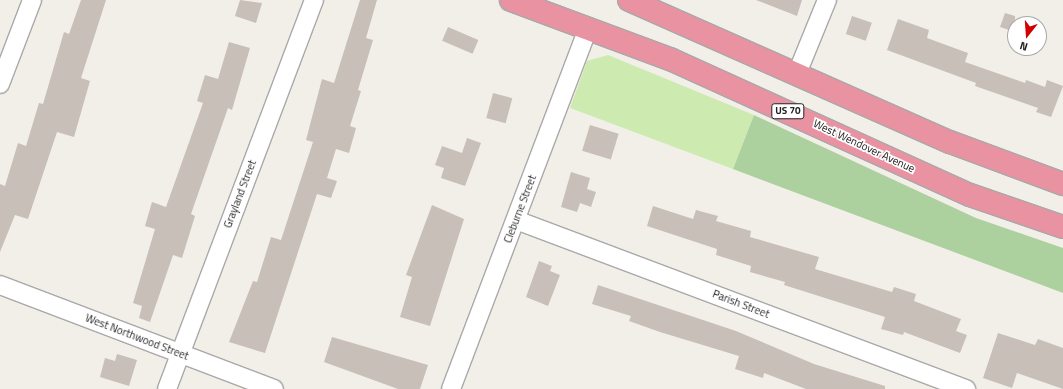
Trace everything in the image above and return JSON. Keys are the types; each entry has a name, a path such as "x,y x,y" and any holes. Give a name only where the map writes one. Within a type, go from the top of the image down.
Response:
{"highway":[{"name":"West Wendover Avenue","path":"510,0 740,89 970,195 1063,228"},
{"path":"629,0 798,71 950,142 1063,184"}],"street":[{"path":"0,84 32,0"},
{"name":"Grayland Street","path":"167,389 314,0"},
{"path":"798,71 827,0"},
{"name":"Cleburne Street","path":"451,389 588,29"},
{"name":"Parish Street","path":"516,220 966,389"},
{"name":"West Northwood Street","path":"0,285 274,389"}],"green space":[{"path":"608,55 754,115 733,169 570,108 587,61"},
{"path":"754,115 976,218 1063,248 1063,293 733,169"}],"building":[{"path":"81,0 106,0 81,78 90,81 74,137 57,132 28,219 15,215 0,252 0,184 5,186 18,143 26,146 39,103 43,104 64,32 69,34"},
{"path":"240,0 262,3 256,23 235,16"},
{"path":"360,0 377,0 366,38 373,40 358,90 361,91 350,126 356,128 349,153 336,149 327,178 337,181 331,198 317,194 265,353 229,342 253,281 257,282 271,237 281,240 313,142 306,140 322,79 334,83"},
{"path":"756,0 802,0 797,16"},
{"path":"1005,13 1015,16 1007,16 1007,29 1000,27"},
{"path":"852,16 872,23 866,41 846,34"},
{"path":"898,19 929,30 927,38 968,53 965,62 1025,83 1026,80 1045,87 1047,80 1063,86 1051,117 1036,112 1038,108 975,86 976,83 887,50"},
{"path":"448,27 478,40 473,54 442,41"},
{"path":"229,42 250,48 232,110 228,108 191,214 195,216 182,258 173,255 150,322 139,318 142,306 133,303 155,229 145,226 152,202 166,207 203,103 197,101 205,75 218,79"},
{"path":"493,93 512,98 506,123 486,118"},
{"path":"590,125 619,134 611,160 582,151"},
{"path":"467,138 481,143 465,186 441,178 444,168 435,165 442,146 462,153"},
{"path":"571,172 590,178 587,189 596,192 591,207 580,203 577,212 561,207"},
{"path":"432,205 464,219 430,326 400,317 412,277 406,275"},
{"path":"653,206 693,219 696,210 718,216 716,221 751,231 750,237 819,257 815,269 892,292 894,287 916,294 914,301 961,319 956,331 967,335 960,353 904,332 903,335 881,329 885,317 784,285 785,282 750,272 751,266 716,255 717,249 647,226"},
{"path":"539,261 552,266 550,271 560,275 548,306 526,297"},
{"path":"598,285 736,331 814,364 885,386 885,389 806,389 764,373 763,378 735,369 739,356 660,332 629,321 631,316 592,304"},
{"path":"998,333 1035,345 1038,339 1063,348 1063,389 1017,373 1012,388 983,378"},
{"path":"332,337 428,365 420,389 398,389 324,362"},
{"path":"117,354 137,360 129,386 100,377 105,358 115,361"}]}
